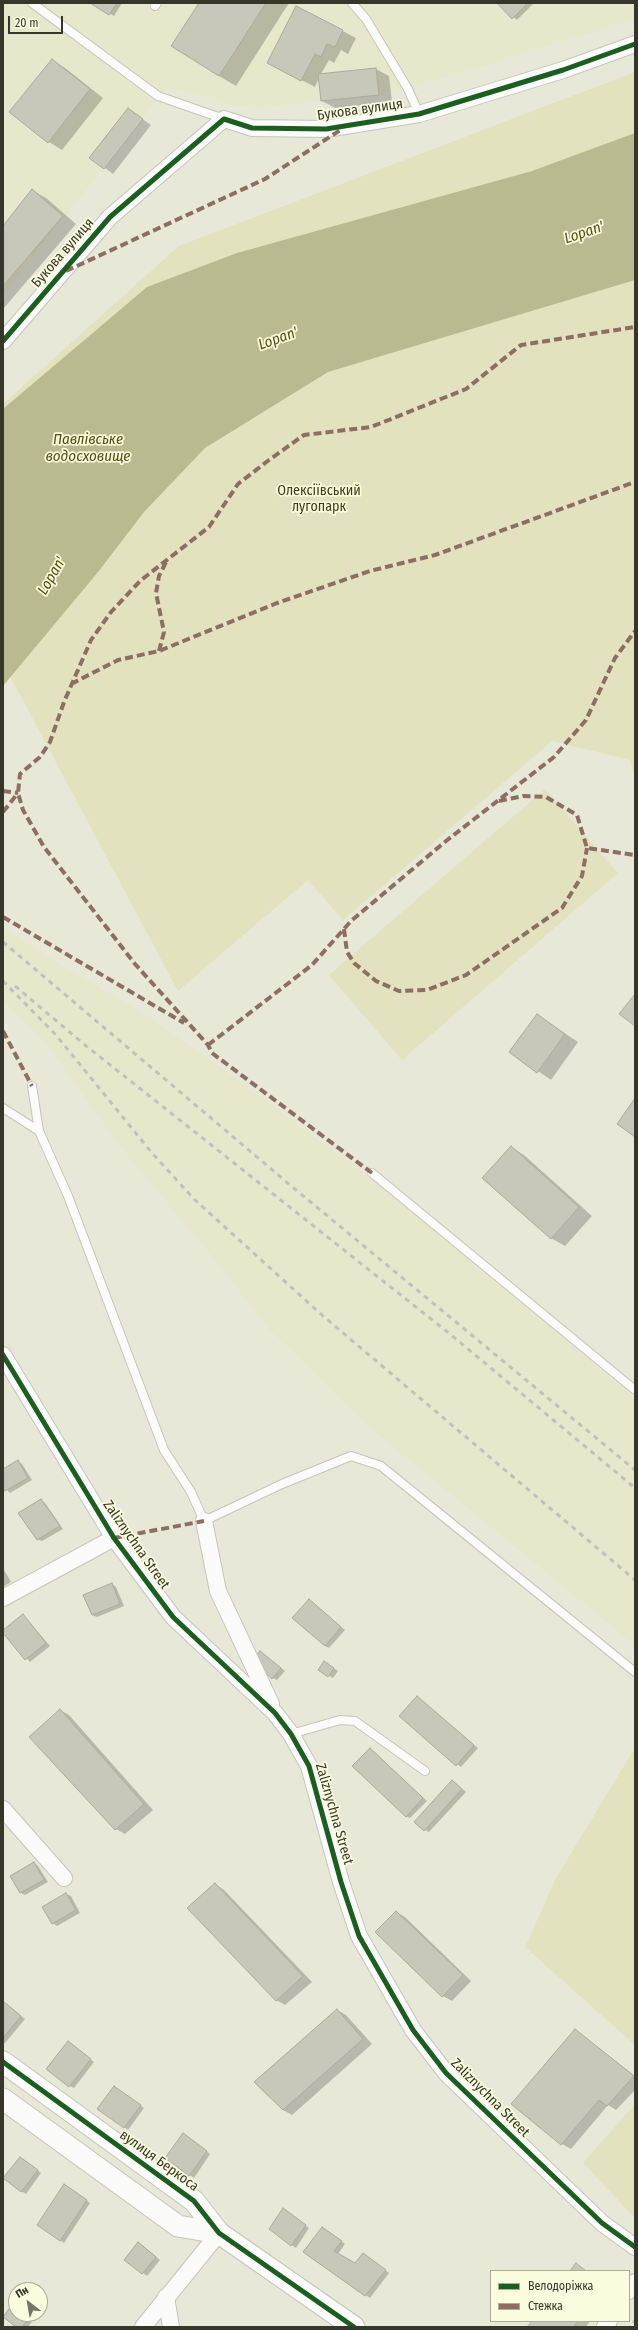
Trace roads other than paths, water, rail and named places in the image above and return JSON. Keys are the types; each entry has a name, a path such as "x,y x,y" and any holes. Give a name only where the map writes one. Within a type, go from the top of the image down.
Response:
{"street":[{"name":"Букова вулиця","path":"3,341 110,217 224,119 252,128 326,129 419,114 563,70 635,44"},
{"name":"Zaliznychna Street","path":"3,1355 114,1538 173,1617 275,1712 291,1734 309,1766 341,1882 359,1936 412,2030 446,2073 602,2222 635,2247"},
{"path":"204,1521 218,1591 275,1712"},
{"path":"3,1598 114,1538"},
{"path":"3,1809 64,1878"},
{"name":"вулиця Беркоса","path":"3,2062 194,2201 219,2233 354,2327"},
{"name":"вулиця Беркоса","path":"3,2098 178,2226 219,2233"},
{"path":"143,2327 219,2233"},
{"path":"166,2297 171,2327"}],"lane":[{"path":"32,3 158,96 224,119"},
{"path":"352,3 366,19 400,76 419,114"},
{"path":"32,1086 39,1131 68,1196 164,1450 191,1492 204,1521 282,1484 351,1456 381,1466 635,1672"},
{"path":"3,1108 39,1131"},
{"path":"372,1173 635,1390"},
{"path":"291,1734 340,1720 355,1721 425,1771"}],"water":[{"name":"Павлівське водосховище","path":"635,133 635,280 328,372 205,448 144,512 98,572 3,686 3,409 147,287 237,253 532,171"}],"railway":[{"path":"3,942 290,1185 635,1470"},
{"path":"3,981 56,1035 152,1153 194,1199 323,1316 635,1580"},
{"path":"15,986 85,1045 450,1334 635,1488"}],"water label":[{"name":"Lopan'","path":"584,233"},
{"name":"Lopan'","path":"278,339"},
{"name":"Lopan'","path":"52,576"}],"park label":[{"name":"Олексіївський лугопарк","path":"319,500"}]}
